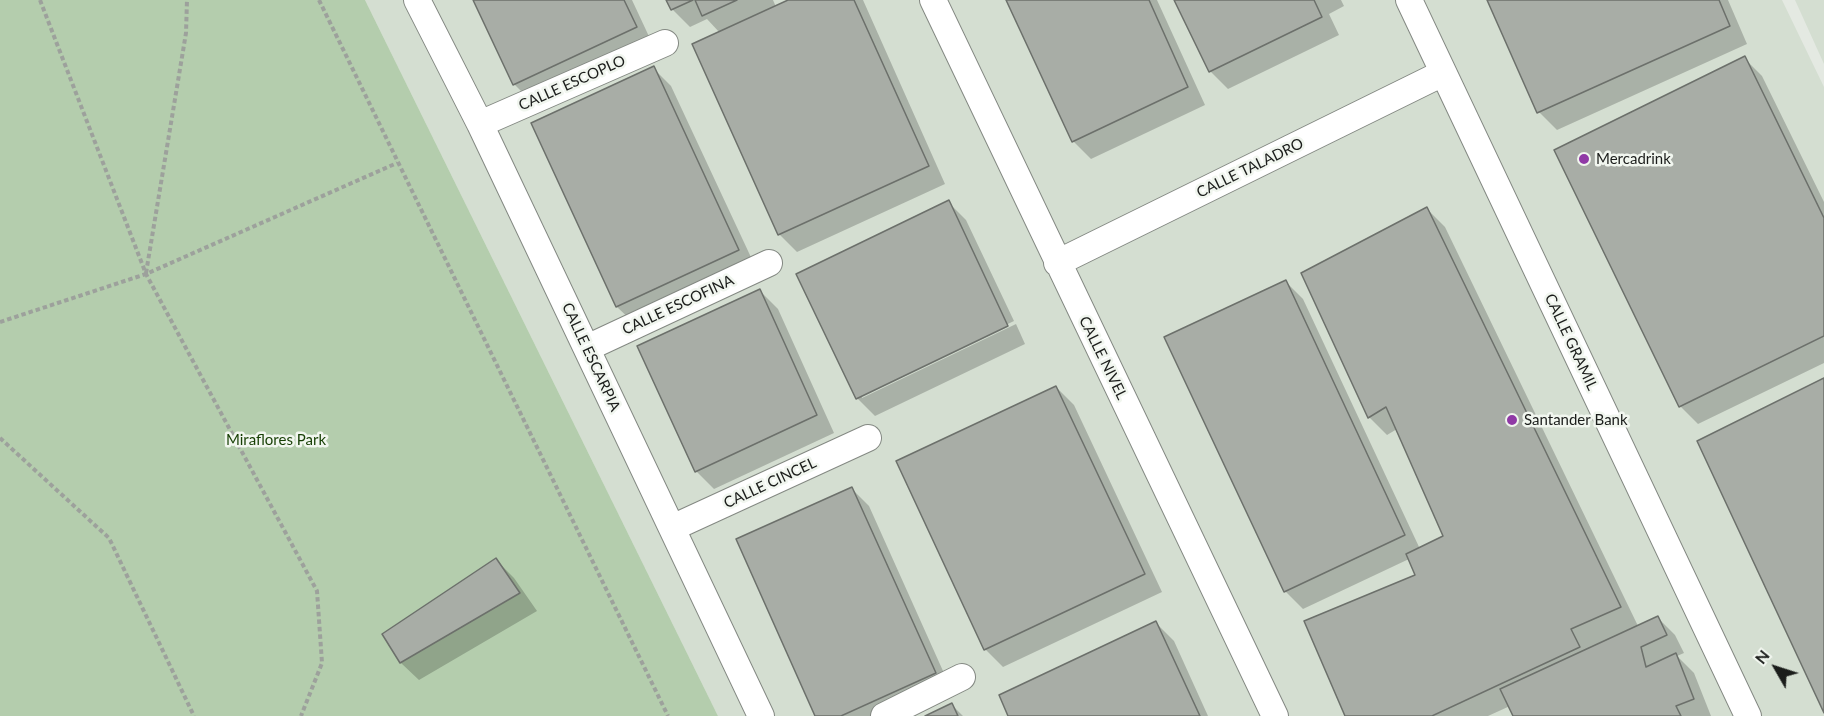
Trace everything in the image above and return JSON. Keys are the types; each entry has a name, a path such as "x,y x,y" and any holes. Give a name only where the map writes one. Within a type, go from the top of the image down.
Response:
{"street":[{"name":"CALLE ESCARPIA","path":"417,0 480,124 761,716"},
{"name":"CALLE NIVEL","path":"933,0 1275,716"},
{"name":"CALLE GRAMIL","path":"1409,0 1748,716"},
{"name":"CALLE ESCOPLO","path":"480,124 665,43"},
{"name":"CALLE TALADRO","path":"1057,263 1443,73"},
{"name":"CALLE ESCOFINA","path":"587,348 769,263"},
{"name":"CALLE CINCEL","path":"672,528 868,438"},
{"path":"884,716 962,677"}],"path":[{"path":"40,0 146,274 317,591 322,663 301,716"},
{"path":"146,274 186,33 187,0"},
{"path":"319,0 668,716"},
{"path":"0,322 146,274 398,163"},
{"path":"0,438 109,538 194,716"}],"shaded area":[{"path":"365,0 1782,0 1824,87 1824,716 718,716"},
{"path":"1795,0 1824,0 1824,64"}],"green space":[{"name":"Miraflores Park","path":"0,0 365,0 718,716 0,716"}],"building":[{"path":"473,0 624,0 637,27 513,85"},
{"path":"666,0 693,0 671,10"},
{"path":"695,0 737,0 702,16"},
{"path":"788,0 854,0 929,166 778,235 692,44"},
{"path":"1006,0 1149,0 1188,87 1072,142"},
{"path":"1174,0 1314,0 1322,17 1209,72"},
{"path":"1487,0 1719,0 1730,26 1537,113"},
{"path":"1745,56 1824,218 1824,336 1679,407 1554,150"},
{"path":"654,66 739,250 616,307 531,123"},
{"path":"949,200 1008,326 856,399 796,274"},
{"path":"1427,207 1621,607 1571,629 1580,647 1432,716 1345,716 1304,621 1415,575 1406,554 1443,536 1386,407 1368,418 1301,273"},
{"path":"1286,280 1405,535 1284,592 1164,337"},
{"path":"760,289 817,415 695,472 637,346"},
{"path":"1824,378 1824,713 1697,441"},
{"path":"1056,386 1145,574 984,650 896,461"},
{"path":"852,487 936,673 841,716 815,716 736,539"},
{"path":"496,558 520,593 400,663 382,634"},
{"path":"1658,616 1667,635 1641,647 1646,667 1676,653 1694,699 1676,706 1681,716 1513,716 1500,689"},
{"path":"1156,621 1200,716 1008,716 999,695"},
{"path":"952,703 958,716 925,716"}],"place":[{"name":"Mercadrink","path":"1584,159"},
{"name":"Santander Bank","path":"1512,420"}]}
